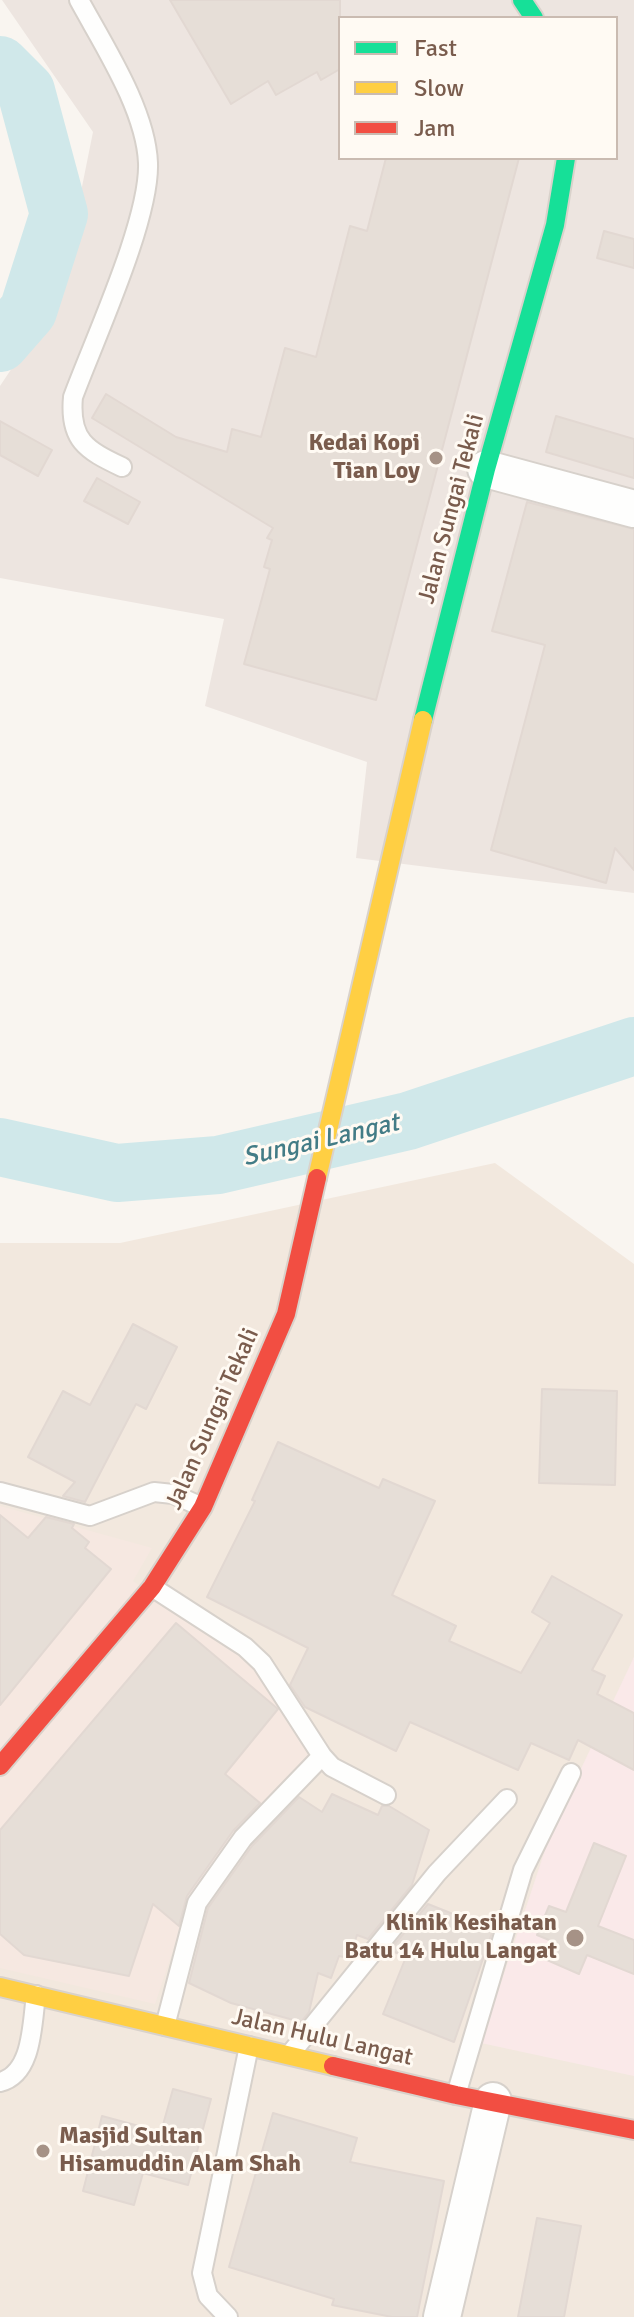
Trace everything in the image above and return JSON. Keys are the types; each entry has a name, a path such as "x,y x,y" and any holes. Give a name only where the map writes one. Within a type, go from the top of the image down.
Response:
{"street":[{"name":"Jalan Sungai Tekali","path":"0,1766 152,1587 203,1507 286,1314 385,871 486,469 555,225 566,160"},
{"path":"486,469 634,509"},
{"name":"Jalan Hulu Langat","path":"0,1987 456,2095 634,2130"},
{"path":"442,2317 493,2101"}],"lane":[{"path":"79,0 134,103 148,163 137,223 73,397 71,419 78,437 91,452 122,467"},
{"path":"0,1492 90,1516 154,1492 173,1494 203,1507"},
{"path":"152,1587 245,1647 262,1663 332,1767 386,1795"},
{"path":"165,2026 197,1903 243,1838 322,1756"},
{"path":"456,2095 523,1870 571,1773"},
{"path":"289,2055 437,1873 507,1799"},
{"path":"0,2082 12,2079 24,2065 36,1995"},
{"path":"228,2317 208,2296 202,2273 249,2045"}],"shaded area":[{"path":"2,0 634,0 634,893 356,858 367,762 205,706 224,619 0,578 0,386 60,296 93,132"},
{"path":"495,1163 634,1264 634,2317 0,2317 0,1243 120,1243"},
{"path":"0,1506 152,1548 133,1581 250,1660 312,1755 191,1896 155,2004 0,1968"},
{"name":"Klinik Kesihatan Batu 14 Hulu Langat","path":"634,1657 634,2076 481,2043 551,1832"}],"building":[{"path":"170,0 340,0 338,70 321,80 317,72 276,95 268,81 231,104"},
{"path":"385,160 518,160 376,700 244,664 270,569 264,567 272,540 267,538 273,528 92,418 106,394 176,437 227,452 232,429 261,437 285,348 316,357 350,226 367,231"},
{"path":"604,231 634,239 634,268 597,258"},
{"path":"556,416 634,439 634,478 546,452"},
{"path":"0,421 52,450 38,476 0,455"},
{"path":"97,478 140,502 128,524 84,501"},
{"path":"527,502 634,529 634,870 615,848 606,883 491,850 545,645 492,631"},
{"path":"133,1324 177,1347 146,1409 136,1404 85,1502 63,1496 75,1482 28,1457 63,1391 90,1405"},
{"path":"542,1389 617,1391 615,1485 539,1483"},
{"path":"278,1442 379,1488 383,1479 435,1501 392,1595 456,1626 449,1641 521,1673 550,1623 532,1612 552,1576 622,1615 592,1670 605,1676 597,1694 634,1713 634,1770 578,1740 569,1760 531,1743 518,1770 410,1722 396,1751 305,1707 290,1685 308,1648 207,1597 255,1501 252,1500"},
{"path":"0,1515 28,1538 46,1517 74,1524 72,1528 89,1542 85,1548 111,1569 0,1705"},
{"path":"176,1623 278,1709 225,1774 260,1803 233,1831 187,1896 179,1926 153,1904 129,1976 24,1955 0,1934 0,1830"},
{"path":"332,1794 378,1815 382,1806 389,1806 429,1830 412,1885 368,1939 357,1935 349,1958 339,1956 331,1978 318,1973 309,2012 301,2022 231,2003 189,1983 208,1908 252,1846 299,1797 322,1812"},
{"path":"594,1843 626,1856 598,1926 634,1940 634,1974 587,1955 579,1974 547,1960 554,1942 537,1935 549,1906 566,1912"},
{"path":"428,1904 493,1930 454,2042 383,2014 406,1957 390,1950"},
{"path":"173,2089 211,2099 188,2185 143,2173 134,2205 83,2191 102,2116 161,2132"},
{"path":"273,2113 357,2138 350,2162 444,2181 417,2317 392,2317 332,2305 334,2299 229,2267"},
{"path":"537,2218 581,2226 564,2317 518,2317"}],"waterway":[{"name":"Sungai Langat","path":"0,65 26,91 59,214 28,311 0,343"},
{"name":"Sungai Langat","path":"0,1147 117,1173 218,1165 408,1121 634,1046"}],"traffic: fast":[{"path":"522,0 533,16"},
{"path":"423,720 486,469 555,225 566,160"}],"traffic: slow":[{"path":"317,1178 423,720"},
{"path":"0,1987 333,2066"}],"traffic: jam":[{"path":"0,1766 152,1587 203,1507 286,1314 317,1178"},
{"path":"333,2066 456,2095 634,2130"}],"place":[{"name":"Kedai Kopi Tian Loy","path":"436,458"},
{"name":"Klinik Kesihatan Batu 14 Hulu Langat","path":"575,1938"},
{"name":"Masjid Sultan Hisamuddin Alam Shah","path":"43,2151"}]}
